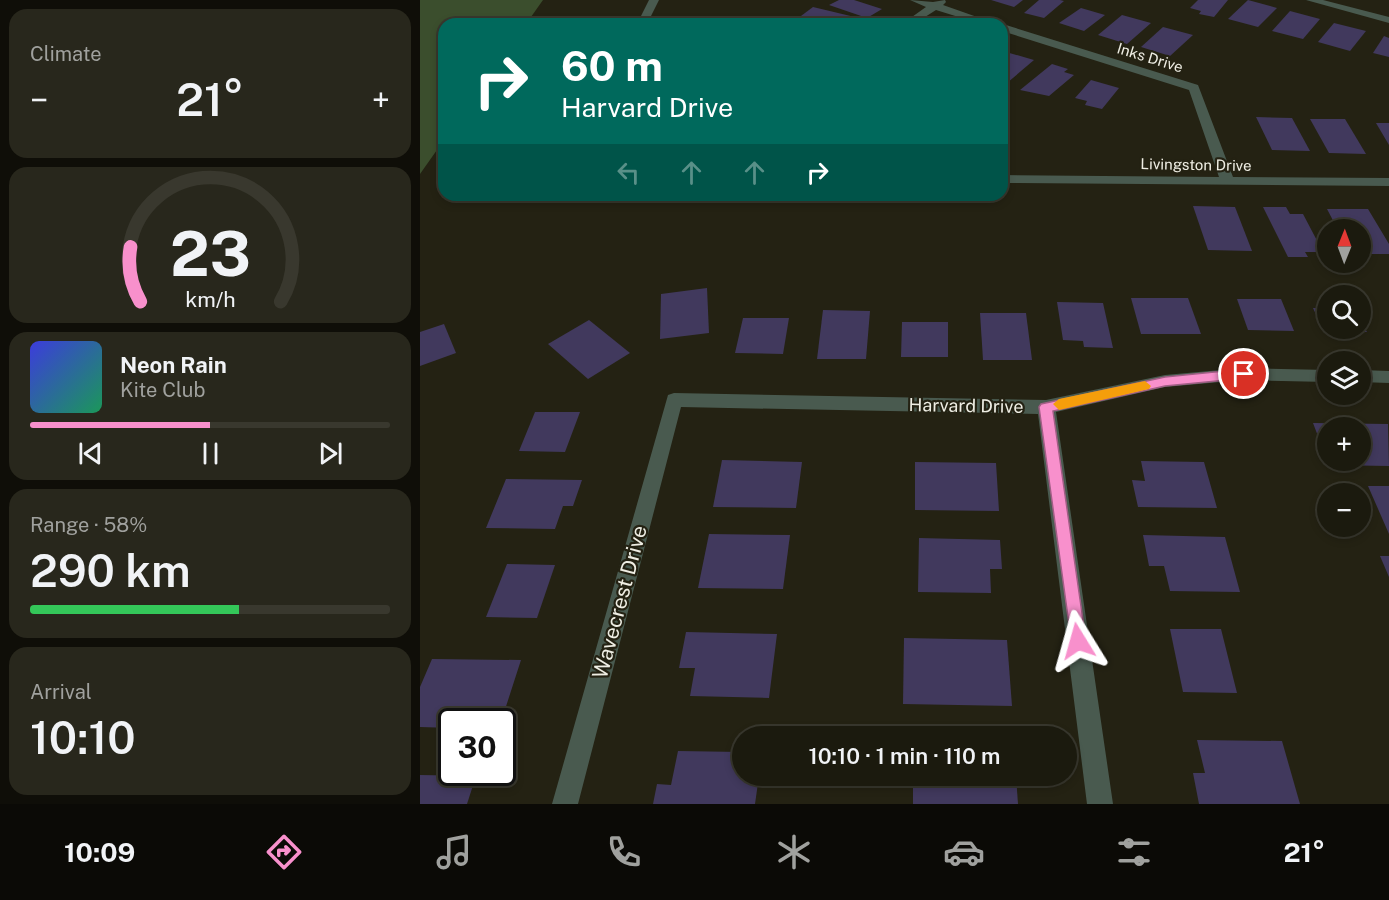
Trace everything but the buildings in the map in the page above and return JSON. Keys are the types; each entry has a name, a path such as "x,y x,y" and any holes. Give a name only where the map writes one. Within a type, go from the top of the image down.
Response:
{"street":[{"path":"645,18 654,0"},
{"path":"915,0 940,3 977,18"},
{"path":"1311,0 1389,20"},
{"path":"916,18 940,3"},
{"name":"Inks Drive","path":"1008,29 1194,88 1228,182"},
{"name":"Livingston Drive","path":"1008,179 1389,182"},
{"name":"Harvard Drive","path":"674,400 1046,407 1165,381 1244,374 1317,376"},
{"path":"1371,376 1389,377"},
{"name":"Wavecrest Drive","path":"565,804 674,400"},
{"path":"1046,407 1100,804"}],"green space":[{"path":"420,0 543,0 530,18 438,18 438,148 420,174"}],"slow traffic":[{"path":"1059,404 1145,386"}],"route":[{"path":"1078,641 1046,407 1165,381 1244,374"}]}
